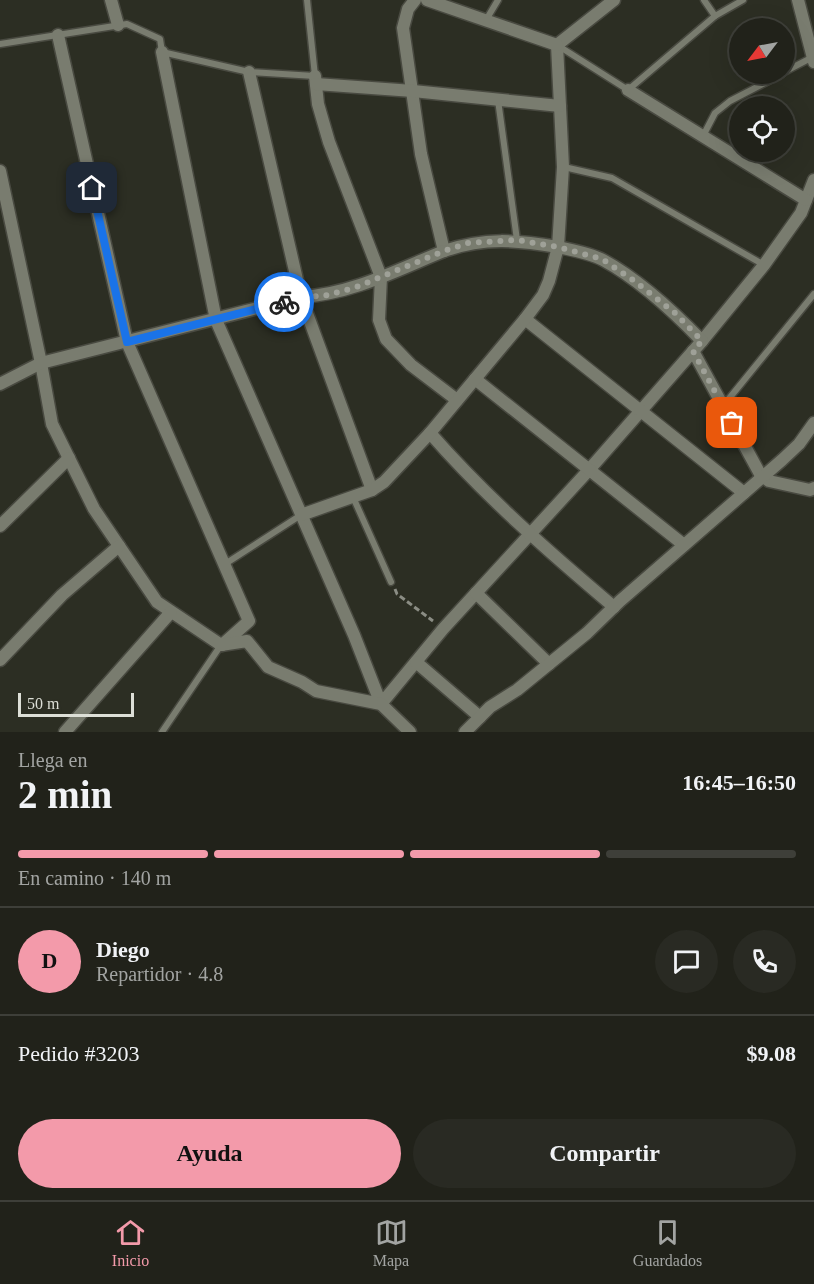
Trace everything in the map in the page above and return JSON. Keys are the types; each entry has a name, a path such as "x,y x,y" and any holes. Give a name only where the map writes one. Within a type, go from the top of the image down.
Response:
{"street":[{"path":"111,0 118,25"},
{"path":"415,0 408,9 403,28 421,154 444,251"},
{"path":"428,0 557,45"},
{"path":"557,45 614,0"},
{"path":"798,0 814,62"},
{"path":"58,34 127,342 249,621 221,645"},
{"path":"302,515 372,490 384,482 430,433 525,319 543,294 558,247 563,167 557,45"},
{"path":"162,52 216,320 354,635 381,704 410,732"},
{"path":"249,72 301,297 372,490"},
{"path":"457,400 411,365 386,339 379,320 381,277 329,142 318,104 316,80 560,106"},
{"path":"628,90 806,200"},
{"path":"0,171 42,363 52,424 94,509 157,602 221,645 247,641 268,667 316,691 381,704"},
{"path":"381,704 443,629 589,469 702,341 765,265 801,213 814,180"},
{"path":"0,384 42,363 301,297 323,296 354,288 468,243 517,240 558,247 602,259 675,313 702,341"},
{"path":"525,319 744,494"},
{"path":"693,351 760,474 769,482 810,490 814,488"},
{"path":"475,379 684,545"},
{"path":"465,732 490,707 517,690 587,633 744,494 799,444 814,423"},
{"path":"430,433 468,476 529,535 614,607"},
{"path":"0,526 69,458"},
{"path":"0,660 62,595 119,546"},
{"path":"477,593 549,664"},
{"path":"65,732 171,612"},
{"path":"416,662 480,717"}],"lane":[{"path":"0,44 127,24 160,39 162,52 249,72 316,80 307,0"},
{"path":"486,20 498,0"},
{"path":"704,0 715,16"},
{"path":"557,45 628,90 715,16 743,0"},
{"path":"795,66 814,56"},
{"path":"703,136 715,112 730,101 762,84"},
{"path":"498,100 517,240"},
{"path":"563,167 612,178 765,265"},
{"path":"723,406 814,294"},
{"path":"352,497 392,582"},
{"path":"224,565 302,515"},
{"path":"162,732 221,645"}],"path":[{"path":"392,582 397,594 443,629"}],"way so far":[{"path":"284,302 354,288 468,243 517,240 575,251 602,259 633,280 675,313 702,341 693,351 732,423"}],"route":[{"path":"92,188 127,342 284,302"}]}
